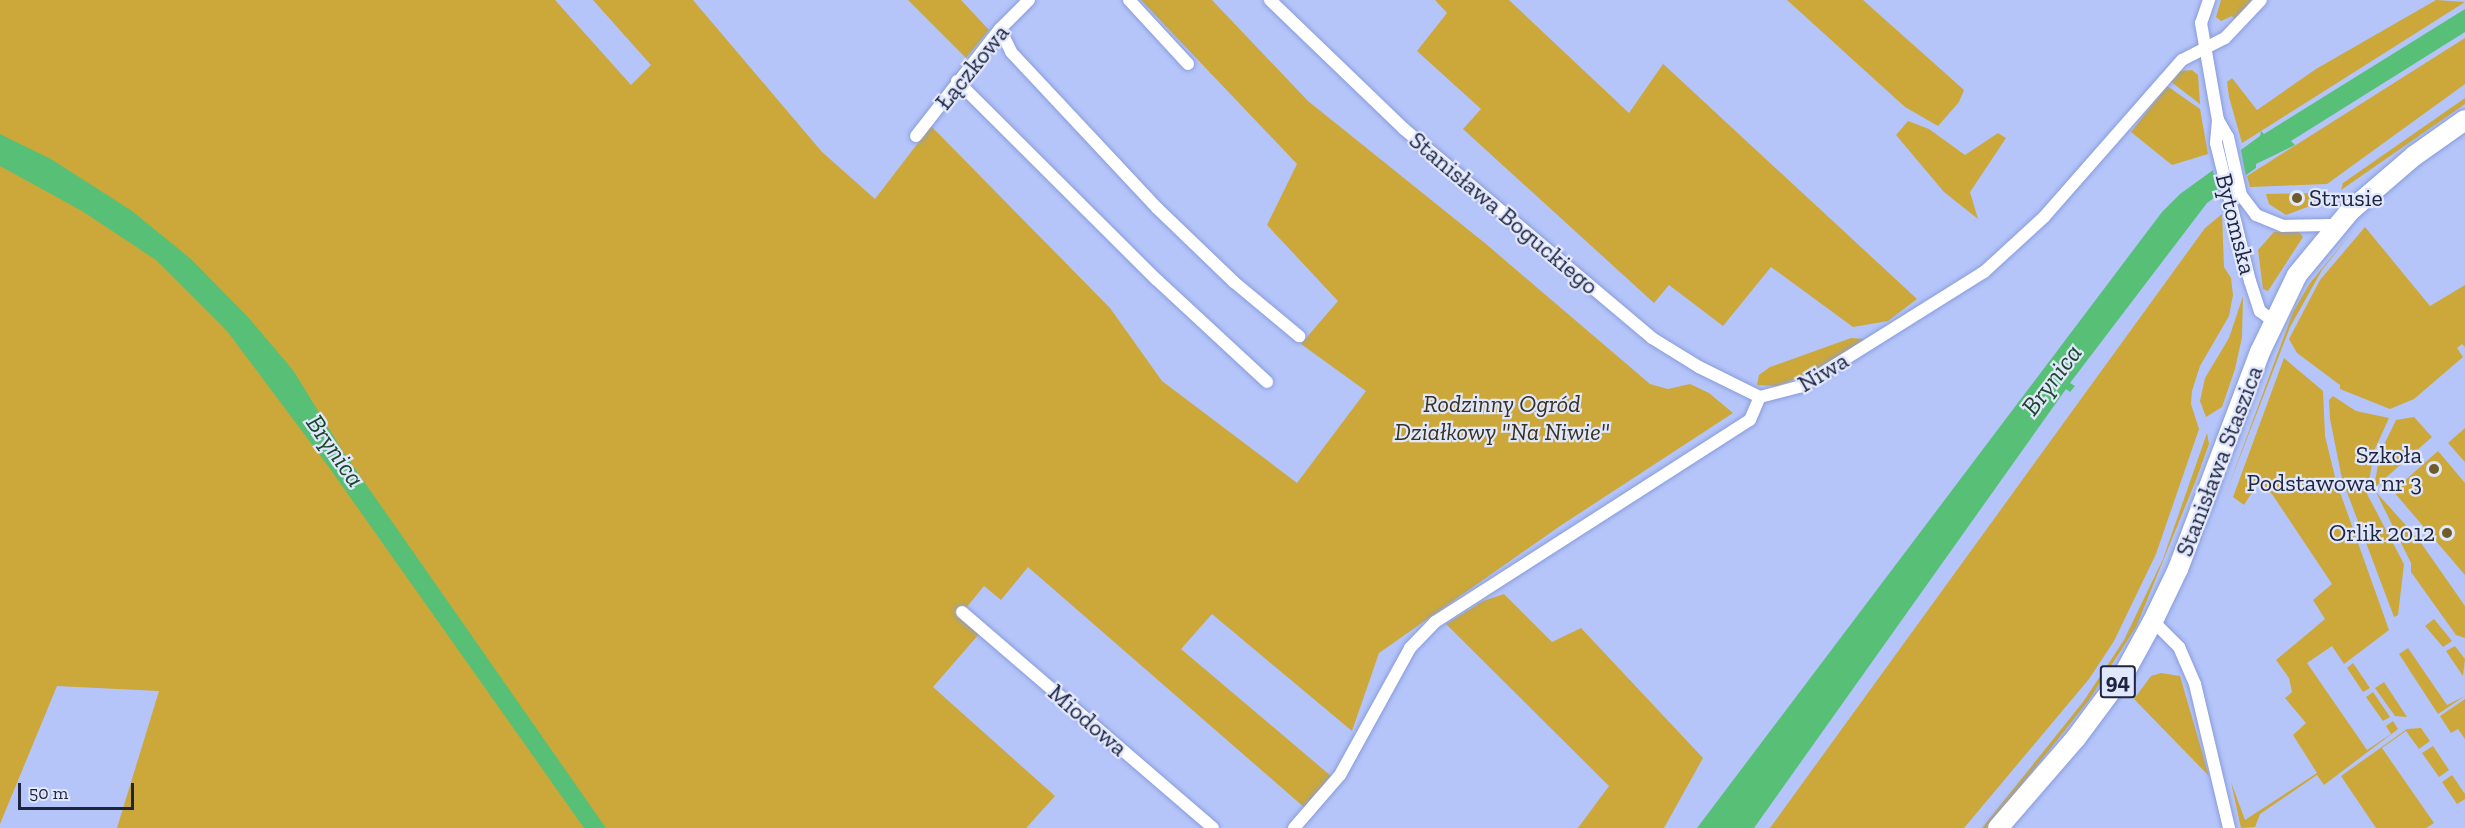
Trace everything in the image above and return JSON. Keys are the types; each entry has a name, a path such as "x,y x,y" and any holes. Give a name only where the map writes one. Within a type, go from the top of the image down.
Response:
{"main road":[{"name":"Stanisława Staszica","path":"1998,828 2076,738 2125,672 2153,621 2178,569 2273,321 2297,275 2336,225 2397,170 2465,120"}],"street":[{"name":"Łączkowa","path":"916,136 1000,29 1029,0"},
{"path":"1129,0 1188,64"},
{"name":"Stanisława Boguckiego","path":"1270,0 1404,129 1652,338 1699,367 1760,396"},
{"name":"Bytomska","path":"2209,0 2201,22 2203,47 2218,120 2216,143 2260,311 2273,321"},
{"name":"Niwa","path":"1760,396 1802,386 1984,272 2044,217 2164,79 2203,47 2234,32 2261,0"},
{"path":"1000,29 1011,52 1157,208 1234,282 1299,336"},
{"path":"957,81 1157,280 1267,382"},
{"name":"Bytomska","path":"2218,120 2228,137 2240,192 2252,211 2273,224 2303,228 2336,225"},
{"path":"1294,828 1340,775 1410,648 1436,622 1750,420 1760,396"},
{"name":"Miodowa","path":"962,612 1213,828"},
{"path":"2153,621 2179,646 2196,684 2229,828"}],"green space":[{"name":"Rodzinny Ogród Działkowy \"Na Niwie\"","path":"0,0 555,0 631,85 651,65 593,0 693,0 822,152 875,199 931,126 1110,308 1162,381 1297,483 1366,391 1301,344 1338,301 1267,225 1297,164 1141,0 1212,0 1308,101 1486,244 1650,384 1668,389 1690,384 1709,393 1733,413 1560,526 1379,653 1352,731 1212,614 1181,649 1331,776 1305,808 1028,567 1001,600 984,586 966,608 986,626 933,687 1055,796 1026,828 117,828 159,691 57,686 0,824"},
{"path":"908,0 961,0 989,30 966,58"},
{"path":"1435,0 1509,0 1629,113 1663,64 1660,61 1917,299 1888,321 1853,327 1771,267 1723,326 1669,285 1654,303 1463,129 1481,109 1417,51 1447,13"},
{"path":"1787,0 1863,0 1964,90 1959,102 1938,126 1905,107"},
{"path":"2221,0 2251,0 2236,20 2232,16 2221,21 2216,17"},
{"path":"2436,0 2465,2 2242,143 2229,97 2227,82 2232,78 2257,110 2316,69"},
{"path":"2465,38 2465,84 2327,184 2250,187 2247,176"},
{"path":"2192,70 2198,75 2200,104 2170,81 2180,71"},
{"path":"2167,86 2200,109 2208,154 2172,165 2131,132"},
{"path":"2465,98 2465,104 2341,190 2343,183"},
{"path":"1908,121 1929,129 1965,155 1998,133 2006,138 1970,192 1978,219 1944,192 1896,135"},
{"path":"2324,193 2310,206 2286,215 2269,204 2266,194"},
{"path":"2222,214 2224,267 2231,278 2233,295 2229,316 2200,366 2192,391 2191,404 2199,429 2156,554 2114,641 2089,679 1964,828 1770,828 2205,228"},
{"path":"2365,227 2430,306 2465,285 2465,347 2462,344 2457,348 2463,357 2414,399 2390,409 2340,389 2340,385 2297,353 2289,339 2320,280"},
{"path":"2353,231 2322,270 2290,327 2226,493 2293,312 2310,283"},
{"path":"2274,232 2299,232 2303,237 2268,291 2263,289 2258,250"},
{"path":"2243,296 2242,337 2235,369 2222,407 2206,417 2200,401 2205,378 2229,338"},
{"path":"1851,338 1865,339 1814,372 1777,386 1757,385 1759,375 1770,367"},
{"path":"2284,358 2323,391 2325,436 2336,481 2389,630 2344,664 2332,646 2307,663 2367,750 2391,734 2386,726 2393,721 2398,729 2324,785 2317,775 2260,814 2255,827 2241,828 2231,782 2245,820 2317,773 2293,735 2306,723 2285,698 2292,692 2289,678 2276,660 2325,619 2313,600 2332,584 2272,494 2258,483 2244,505 2233,497"},
{"path":"2333,396 2356,411 2389,418 2374,451 2367,494 2404,564 2398,615 2394,617 2342,479 2330,419 2329,400"},
{"path":"2414,417 2432,437 2374,488 2380,453 2396,420"},
{"path":"2465,428 2465,462 2448,443"},
{"path":"2207,433 2209,444 2196,480 2136,627 2089,700 1987,828 1982,828 2083,702 2124,640 2163,559"},
{"name":"Orlik 2012","path":"2438,451 2465,483 2465,575 2393,491"},
{"path":"2376,492 2419,540 2465,606 2465,638 2456,635 2411,572 2411,563"},
{"path":"1504,594 1552,642 1581,628 1703,758 1664,828 1578,828 1609,786 1446,624 1483,601"},
{"path":"2434,619 2452,641 2443,647 2425,626"},
{"path":"2455,646 2465,659 2463,676 2446,651"},
{"path":"2408,648 2447,705 2465,696 2438,714 2399,654"},
{"path":"2353,663 2370,688 2363,692 2347,668"},
{"path":"2161,673 2180,676 2209,776 2134,699 2151,676"},
{"path":"2384,682 2407,717 2395,716 2375,688"},
{"path":"2373,692 2390,717 2383,721 2366,697"},
{"path":"2465,699 2465,739 2458,729 2451,733 2440,716"},
{"path":"2421,728 2430,741 2419,749 2406,731 2382,748 2434,823 2426,828 2376,828 2341,776 2407,729"},
{"path":"2433,746 2449,770 2439,777 2422,753"},
{"path":"2452,775 2465,794 2465,799 2457,804 2442,782"}],"water":[{"name":"Brynica","path":"2465,9 2465,32 2291,141 2295,145 2256,164 2256,168 2207,203 2070,383 2075,386 2070,392 2066,389 1754,828 1697,828 2162,212 2180,194 2260,136 2261,131 2264,134"},
{"name":"Brynica","path":"0,134 51,159 132,211 191,259 247,316 293,370 342,450 606,828 584,828 328,466 227,331 156,260 82,211 0,166"}],"pier":[{"path":"2240,146 2246,177 2219,197 2212,166"}],"place":[{"name":"Strusie","path":"2297,198"},
{"name":"Szkoła Podstawowa nr 3","path":"2434,469"},
{"name":"Orlik 2012","path":"2447,533"}]}
